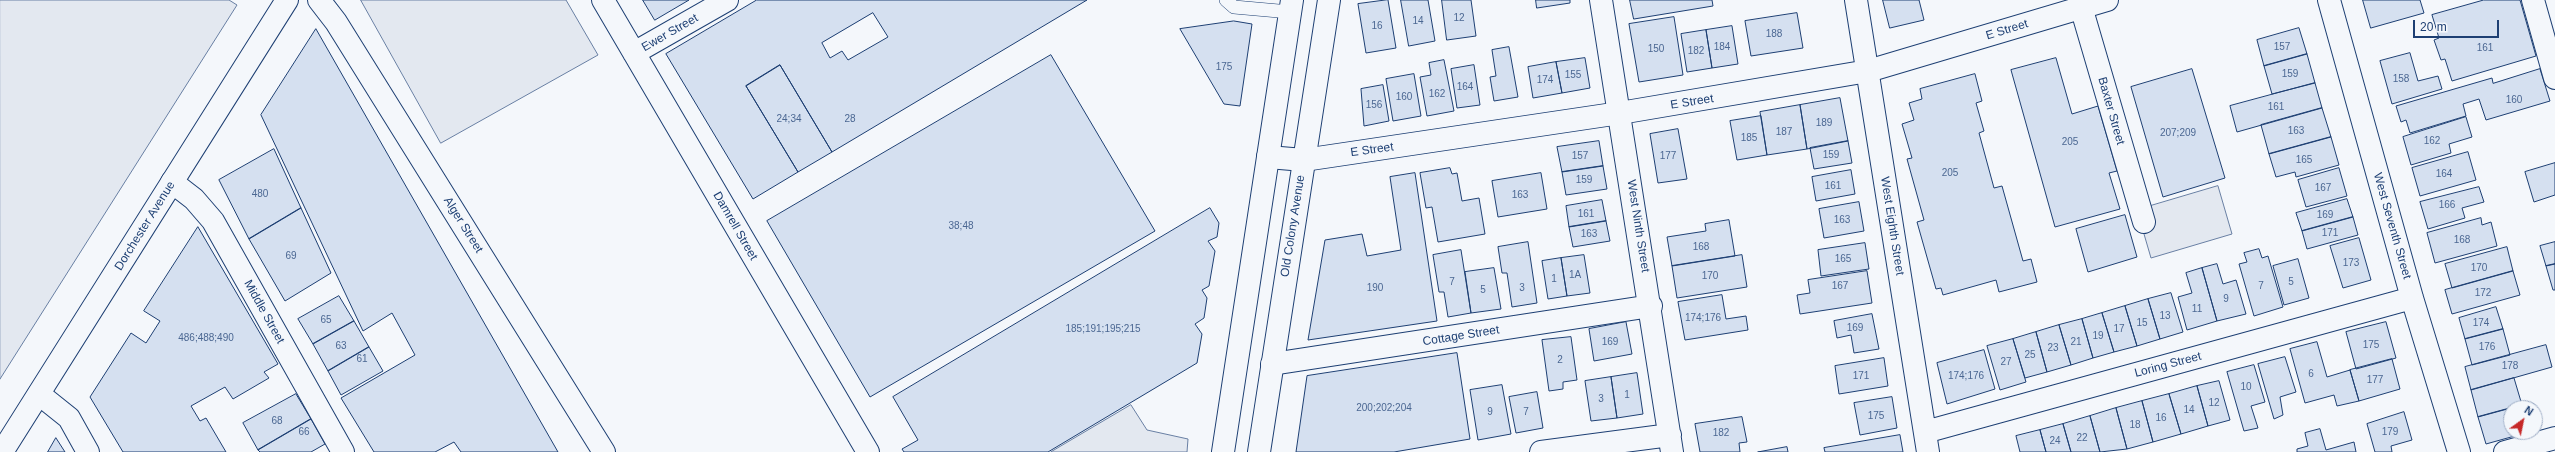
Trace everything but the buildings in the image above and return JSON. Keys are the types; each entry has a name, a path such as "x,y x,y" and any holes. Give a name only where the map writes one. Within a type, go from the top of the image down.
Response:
{"street":[{"name":"Dorchester Avenue","path":"2,452 287,0"},
{"name":"Alger Street","path":"319,0 336,22 604,452"},
{"name":"Damrell Street","path":"603,0 868,452"},
{"name":"Ewer Street","path":"634,53 727,0"},
{"name":"Old Colony Avenue","path":"1259,452 1329,0"},
{"name":"West Ninth Street","path":"1601,0 1651,306 1671,444"},
{"name":"West Eighth Street","path":"1856,0 1926,442"},
{"name":"E Street","path":"1268,157 1304,160 1620,113 1868,71 2080,4 2107,0"},
{"name":"West Seventh Street","path":"2329,0 2412,298 2459,452"},
{"path":"2533,0 2555,78"},
{"name":"Baxter Street","path":"2080,4 2144,222"},
{"path":"1223,452 1291,6"},
{"name":"Middle Street","path":"172,182 194,199 213,221 343,452"},
{"name":"Loring Street","path":"1926,442 2412,298"},
{"name":"Cottage Street","path":"1272,364 1651,306"},
{"path":"39,394 68,418 88,452"},
{"path":"2505,452 2555,438"},
{"path":"1542,452 1671,444"}],"lane":[{"path":"1226,0 1234,7 1291,6"}],"shaded area":[{"path":"0,0 229,0 237,5 0,379"},
{"path":"361,0 566,0 598,55 441,143"},
{"path":"2218,186 2232,234 2151,258 2137,210"},
{"path":"1131,405 1147,430 1188,439 1187,452 1051,452"}]}
